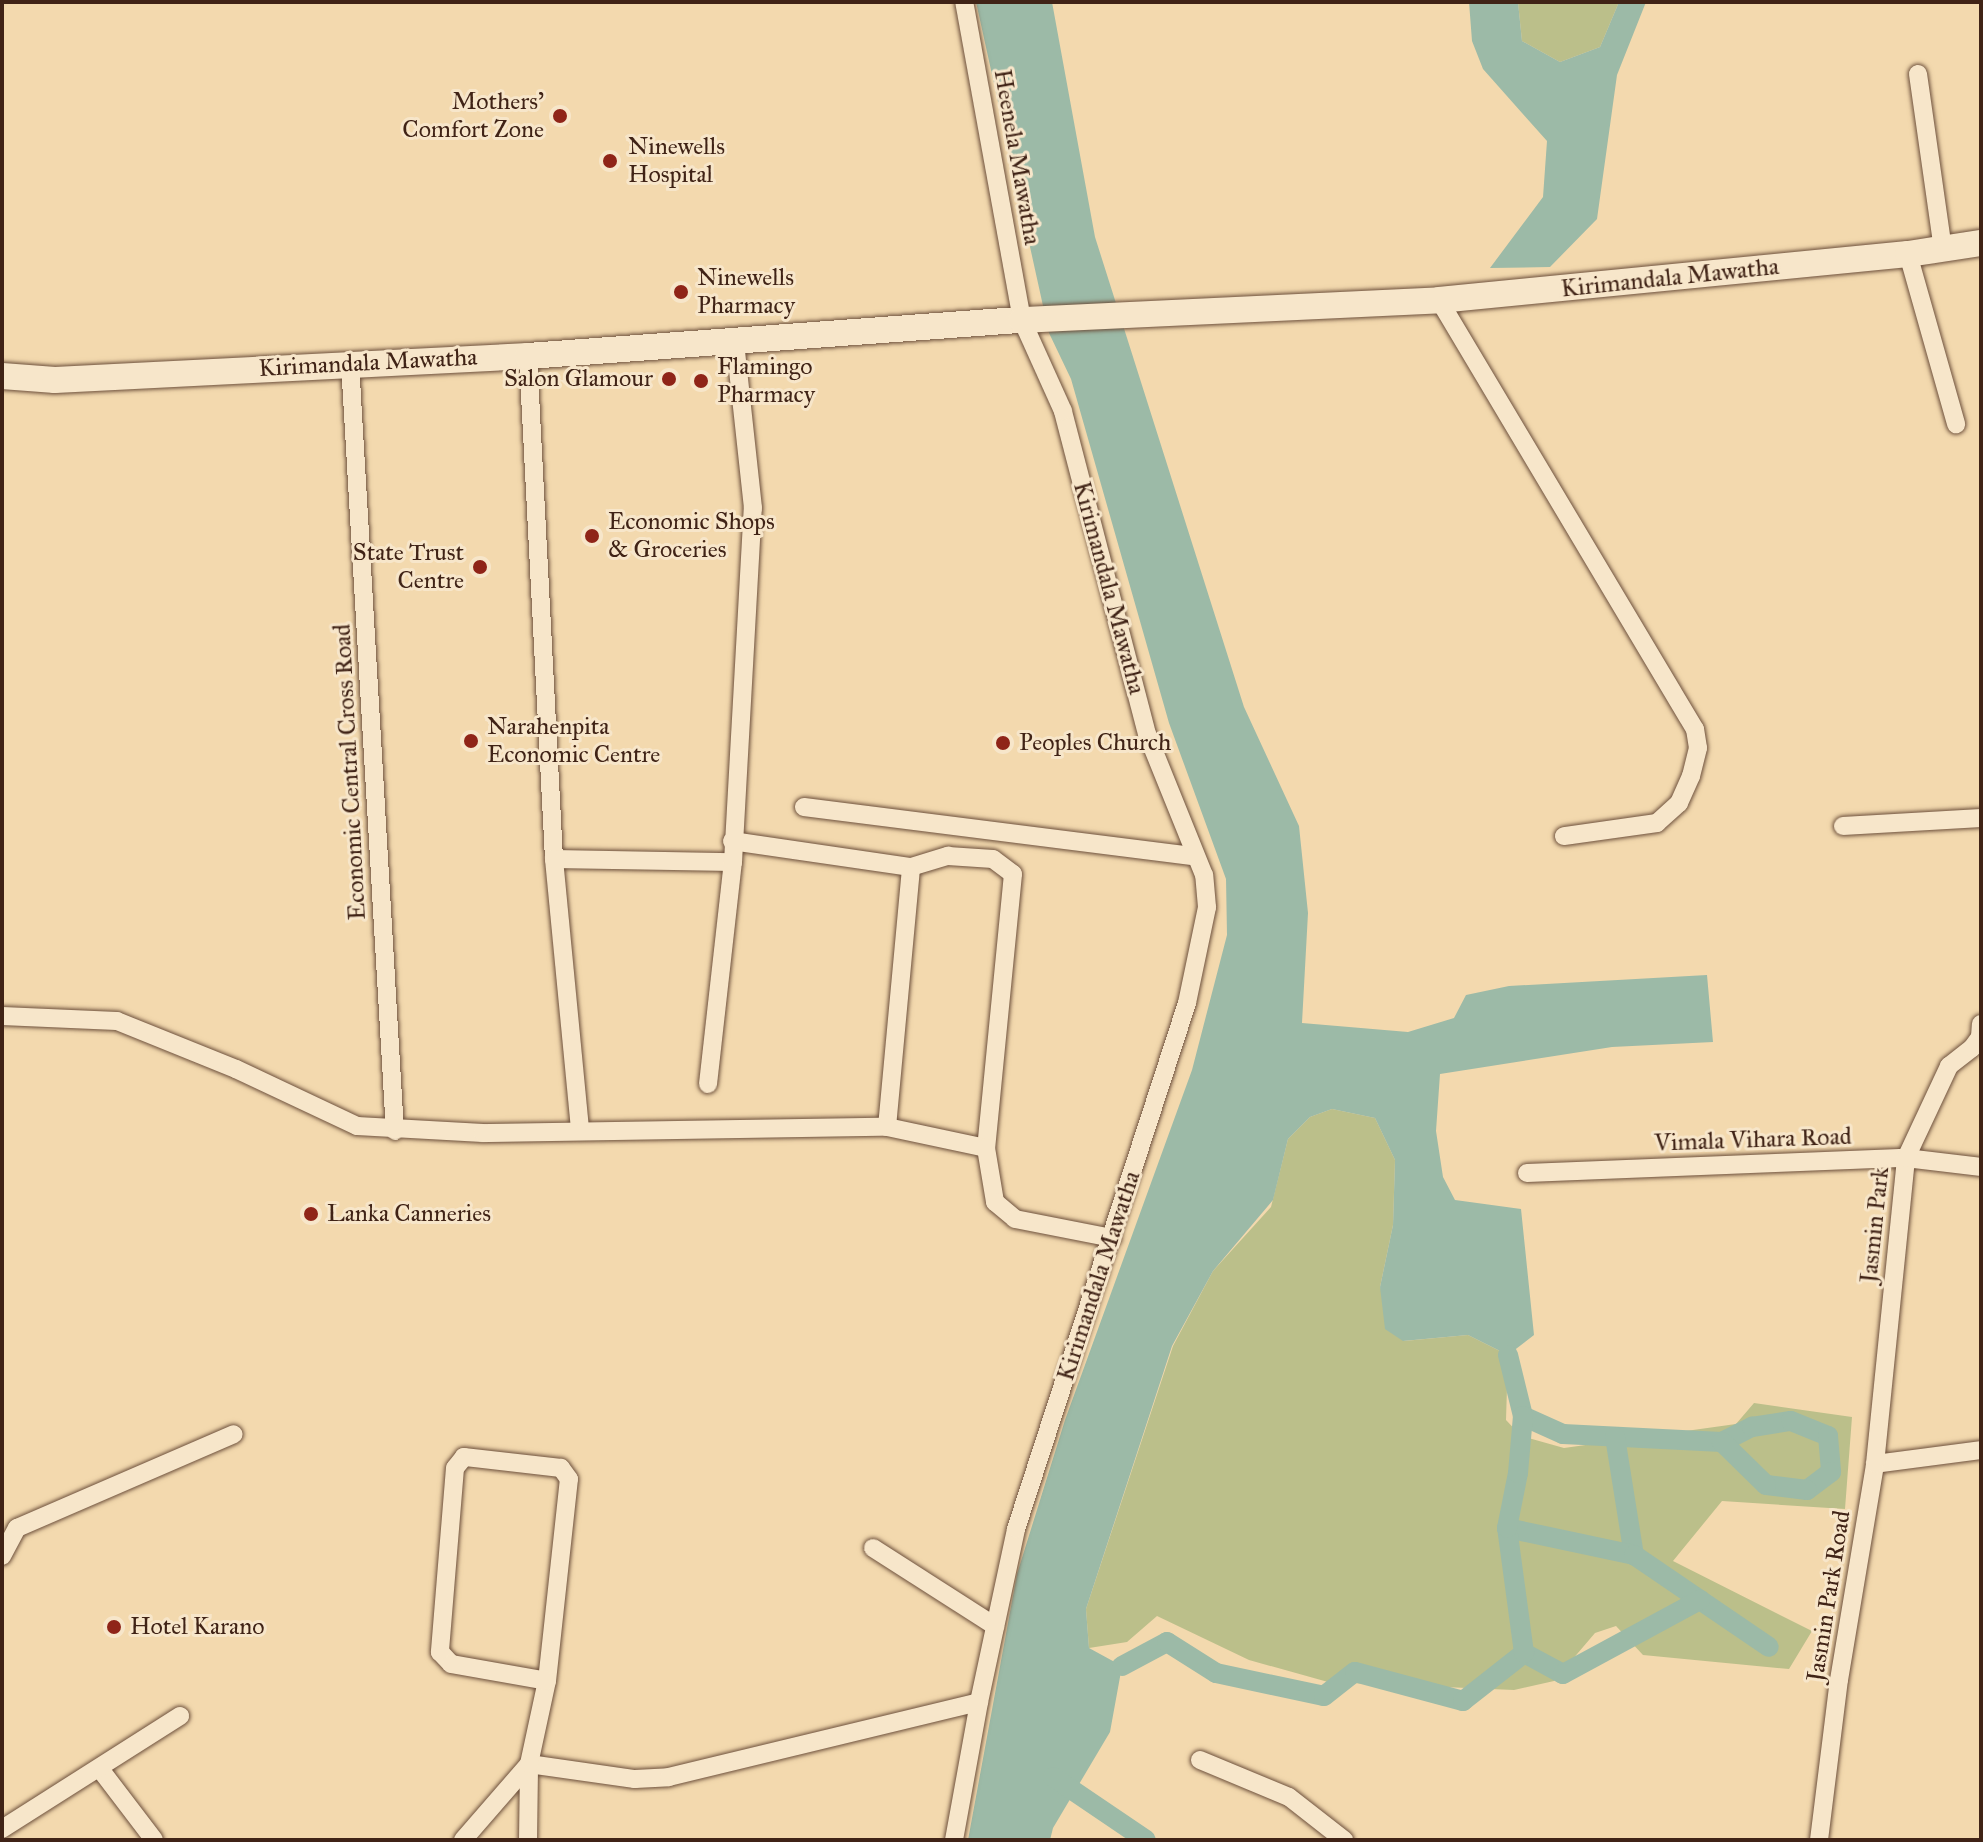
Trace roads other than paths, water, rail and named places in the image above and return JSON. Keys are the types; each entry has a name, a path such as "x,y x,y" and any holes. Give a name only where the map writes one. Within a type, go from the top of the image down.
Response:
{"main road":[{"name":"Kirimandala Mawatha","path":"2,376 55,380 528,356 1022,320 1439,300 1908,254 1981,243"}],"street":[{"name":"Heenela Mawatha","path":"964,2 1022,320"},
{"path":"1918,74 1943,249"},
{"path":"1908,254 1956,424"},
{"path":"1439,300 1695,729 1698,748 1691,776 1679,803 1657,823 1564,836"},
{"name":"Kirimandala Mawatha","path":"954,1840 979,1702 1016,1529 1190,989 1207,907 1204,875 1147,734 1063,411 1022,320"},
{"path":"708,1084 733,862 753,508 735,343"},
{"path":"528,356 554,859 580,1129"},
{"name":"Economic Central Cross Road","path":"350,363 395,1131"},
{"path":"804,807 1194,856"},
{"path":"1843,826 1981,818"},
{"path":"732,841 911,867 948,856 993,859 1013,874 986,1148 995,1202 1015,1219 1112,1238"},
{"path":"554,859 733,862"},
{"path":"887,1127 911,867"},
{"path":"2,1016 117,1021 236,1069 357,1126 395,1131 887,1127 986,1148"},
{"name":"Jasmin Park","path":"1885,1359 1906,1158 1949,1066 1972,1048 1980,1037 1981,1024"},
{"name":"Vimala Vihara Road","path":"1527,1173 1906,1158 1981,1167"},
{"name":"Jasmin Park Road","path":"1819,1840 1839,1680 1875,1464 1885,1359"},
{"path":"2,1556 17,1528 234,1434"},
{"path":"1875,1464 1981,1450"},
{"path":"528,1840 529,1764 547,1681 569,1479 561,1468 464,1457 455,1468 440,1652 451,1664 547,1681"},
{"path":"873,1548 995,1626"},
{"path":"529,1764 635,1779 669,1777 979,1702"},
{"path":"2,1829 180,1716"},
{"path":"1200,1760 1289,1797 1344,1840"},
{"path":"463,1840 529,1764"},
{"path":"100,1769 154,1840"}],"waterway":[{"path":"1508,1355 1523,1416 1563,1434 1722,1442 1752,1427 1791,1421 1828,1436 1831,1472 1807,1490 1766,1485 1722,1442"},
{"path":"1122,1666 1167,1642 1216,1673 1324,1696 1355,1672 1463,1701 1524,1653 1507,1528 1518,1473 1523,1416"},
{"path":"1615,1437 1634,1555"},
{"path":"1507,1528 1634,1555 1769,1647"},
{"path":"1524,1653 1563,1674 1700,1600"},
{"path":"1053,1777 1146,1840"}],"place":[{"name":"Mothers' Comfort Zone","path":"560,116"},
{"name":"Ninewells Hospital","path":"610,161"},
{"name":"Ninewells Pharmacy","path":"681,292"},
{"name":"Salon Glamour","path":"669,379"},
{"name":"Flamingo Pharmacy","path":"701,381"},
{"name":"Economic Shops & Groceries","path":"592,536"},
{"name":"State Trust Centre","path":"480,567"},
{"name":"Narahenpita Economic Centre","path":"471,741"},
{"name":"Peoples Church","path":"1003,743"},
{"name":"Lanka Canneries","path":"311,1214"},
{"name":"Hotel Karano","path":"114,1627"}]}
